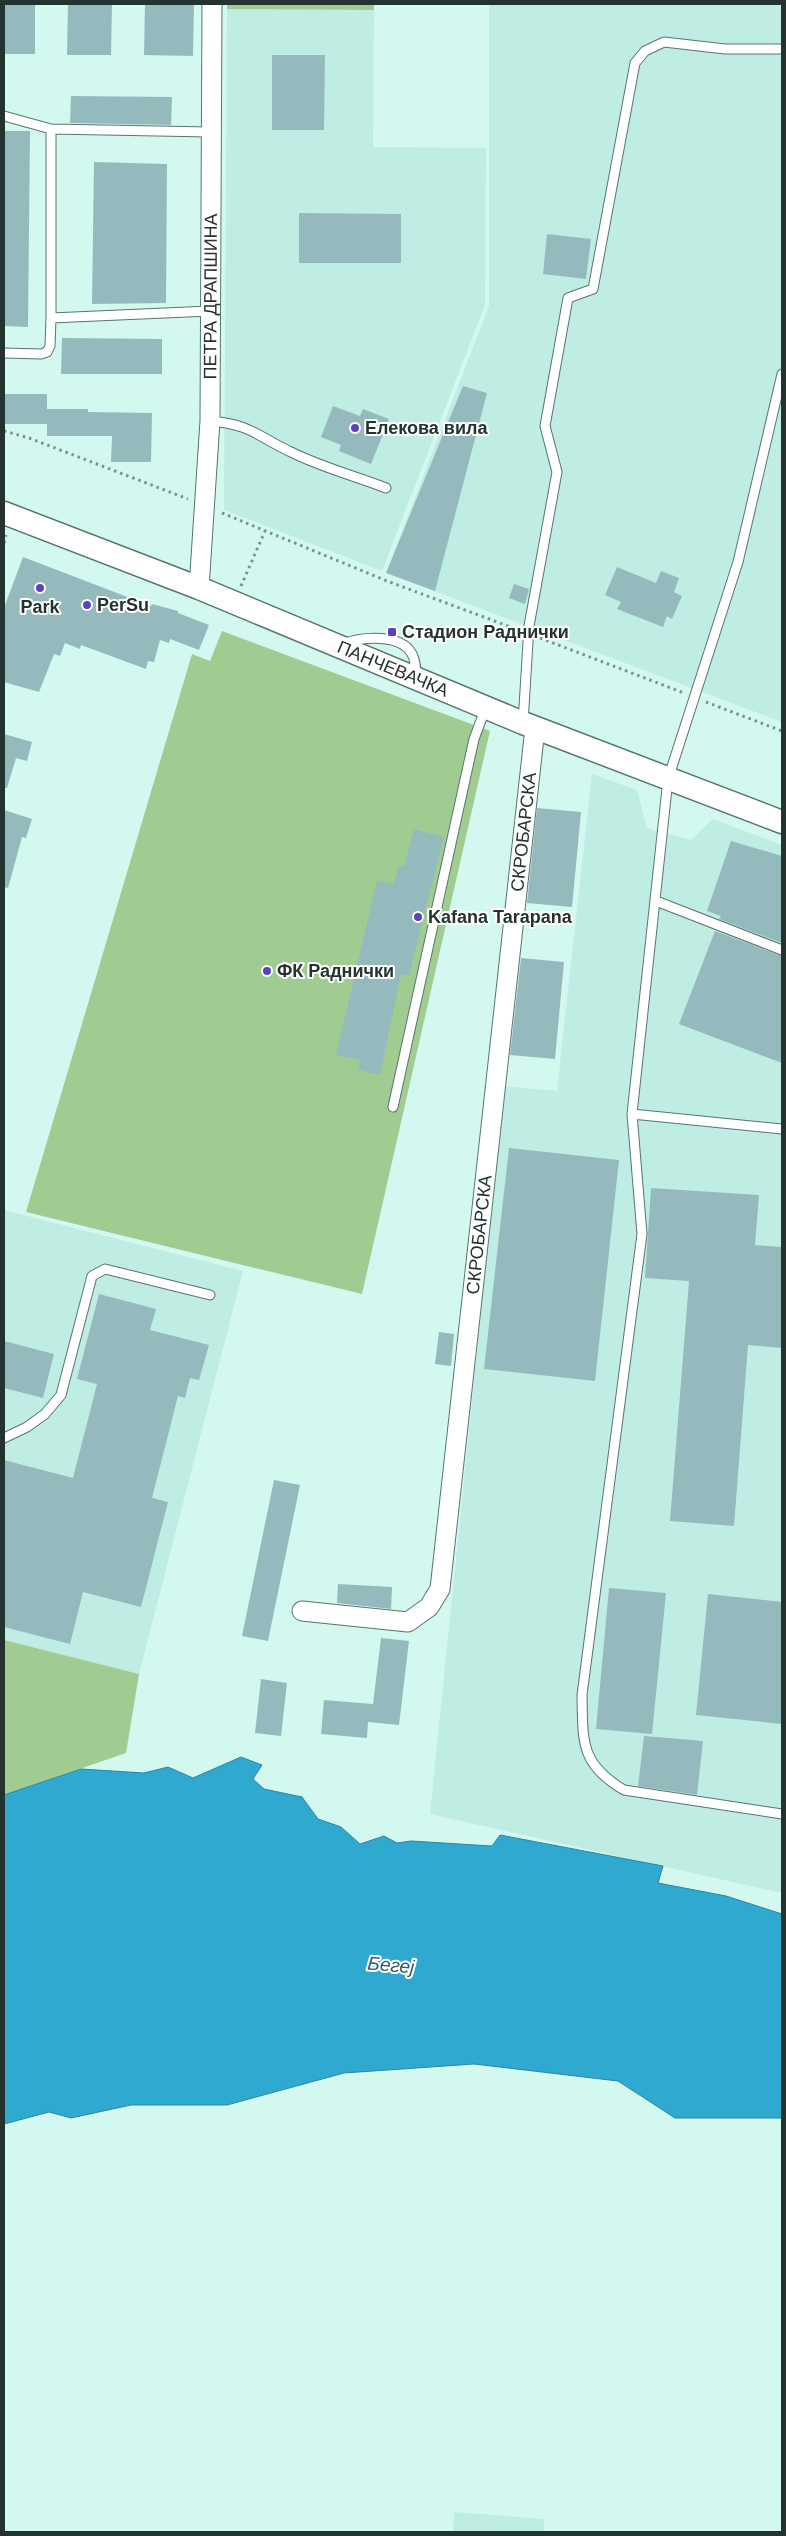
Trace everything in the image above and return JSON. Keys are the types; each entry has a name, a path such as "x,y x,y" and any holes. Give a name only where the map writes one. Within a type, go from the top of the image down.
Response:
{"street":[{"name":"ПЕТРА ДРАПШИНА","path":"199,588 210,421 212,4"},
{"name":"ПАНЧЕВАЧКА","path":"4,513 199,588 337,647 529,725 782,822"},
{"name":"СКРОБАРСКА","path":"302,1611 408,1622 430,1607 440,1589 529,725"}],"lane":[{"path":"529,725 528,634 557,472 545,426 568,298 594,289 635,63 645,51 664,42 726,50 782,49"},
{"path":"4,116 51,129 210,132"},
{"path":"4,353 41,354 47,352 50,346 51,129"},
{"path":"51,318 210,311"},
{"path":"782,374 738,562 668,778 632,1114 642,1234 582,1695 583,1738 590,1762 604,1778 624,1790 782,1814"},
{"path":"210,421 233,423 250,428 292,453 386,488"},
{"path":"393,1107 474,739 486,707"},
{"path":"656,901 782,950"},
{"path":"632,1114 782,1129"},
{"path":"4,1438 27,1427 45,1414 61,1396 92,1276 105,1269 210,1295"}],"path":[{"path":"4,431 29,438 204,505 265,531 528,634 782,731"},
{"path":"233,603 265,531"}],"shaded area":[{"path":"489,4 782,4 782,722 386,573 489,306"},
{"path":"227,9 374,10 373,147 486,148 485,305 382,571 224,510"},
{"path":"592,774 637,790 647,828 691,840 713,819 782,845 782,1893 430,1814 504,1086 557,1091"},
{"path":"4,1210 243,1271 139,1674 4,1640"},
{"path":"454,2512 544,2519 544,2532 453,2532"}],"green space":[{"path":"227,4 374,4 374,10 227,9"},
{"name":"ФК Раднички","path":"222,631 490,731 362,1294 26,1212 192,654 210,661"},
{"path":"4,1640 139,1674 126,1753 4,1795"}],"water":[{"name":"Бегеј","path":"241,1757 262,1765 253,1779 264,1789 302,1797 318,1819 341,1827 360,1844 384,1836 397,1843 411,1841 492,1846 500,1835 663,1866 658,1883 726,1896 782,1914 782,2118 675,2118 618,2081 474,2064 344,2073 227,2105 131,2105 71,2118 49,2112 4,2124 4,1795 81,1769 144,1773 168,1767 193,1778"}],"building":[{"path":"4,4 35,4 35,54 4,54"},
{"path":"68,4 112,4 111,55 67,55"},
{"path":"145,4 194,4 193,56 144,55"},
{"path":"272,55 325,55 324,130 272,130"},
{"path":"71,96 172,97 171,125 70,123"},
{"path":"4,131 30,131 28,327 4,326"},
{"path":"94,162 167,164 166,303 92,304"},
{"path":"299,213 401,214 401,263 299,263"},
{"path":"547,234 591,239 586,279 543,274"},
{"path":"62,338 162,339 162,374 61,374"},
{"path":"463,386 487,393 435,591 386,573"},
{"path":"4,394 47,394 47,409 88,409 88,412 152,413 151,462 111,462 112,436 47,436 47,424 4,424"},
{"name":"Елекова вила","path":"333,406 360,416 363,409 389,419 371,464 339,451 341,445 321,437"},
{"path":"23,557 151,606 152,604 178,611 178,613 209,625 199,650 170,639 169,643 160,640 154,662 148,661 146,669 81,645 80,649 65,643 60,656 54,654 39,692 4,682 4,608"},
{"path":"617,567 656,583 661,571 679,578 674,592 682,596 672,619 667,616 663,627 617,609 621,602 605,595"},
{"path":"514,584 529,589 525,604 509,598"},
{"path":"4,734 32,742 27,761 16,758 7,788 4,788"},
{"path":"537,808 581,812 572,907 527,903"},
{"path":"4,810 32,819 26,838 22,837 8,888 4,887"},
{"path":"414,829 444,837 409,976 401,974 380,1075 358,1070 360,1060 336,1055 377,880 394,884 399,865 404,866"},
{"path":"731,841 782,856 782,943 719,919 721,916 707,911"},
{"path":"715,931 782,956 782,1063 679,1024"},
{"path":"521,958 564,962 555,1059 510,1055"},
{"path":"509,1148 619,1160 595,1381 484,1369"},
{"path":"651,1188 759,1195 755,1245 782,1247 782,1348 748,1345 734,1526 670,1521 689,1281 645,1278"},
{"path":"99,1294 156,1309 150,1330 209,1345 199,1380 190,1378 185,1398 178,1396 152,1498 168,1502 141,1607 83,1592 70,1644 4,1627 4,1460 73,1478 97,1384 77,1379"},
{"path":"439,1332 454,1334 451,1366 435,1364"},
{"path":"4,1341 54,1354 43,1398 4,1388"},
{"path":"274,1480 300,1485 268,1641 242,1636"},
{"path":"338,1584 392,1587 391,1609 337,1603"},
{"path":"609,1588 666,1593 652,1734 596,1729"},
{"path":"708,1594 782,1602 782,1724 696,1715"},
{"path":"381,1638 409,1641 399,1725 368,1722 367,1738 321,1734 324,1700 373,1704"},
{"path":"261,1679 287,1683 281,1736 255,1733"},
{"path":"644,1736 703,1741 697,1795 638,1786"}],"place":[{"name":"Елекова вила","path":"355,428"},
{"name":"Park","path":"40,588"},
{"name":"PerSu","path":"87,605"},
{"name":"Стадион Раднички","path":"392,632"},
{"name":"Kafana Tarapana","path":"418,917"},
{"name":"ФК Раднички","path":"267,971"}]}
